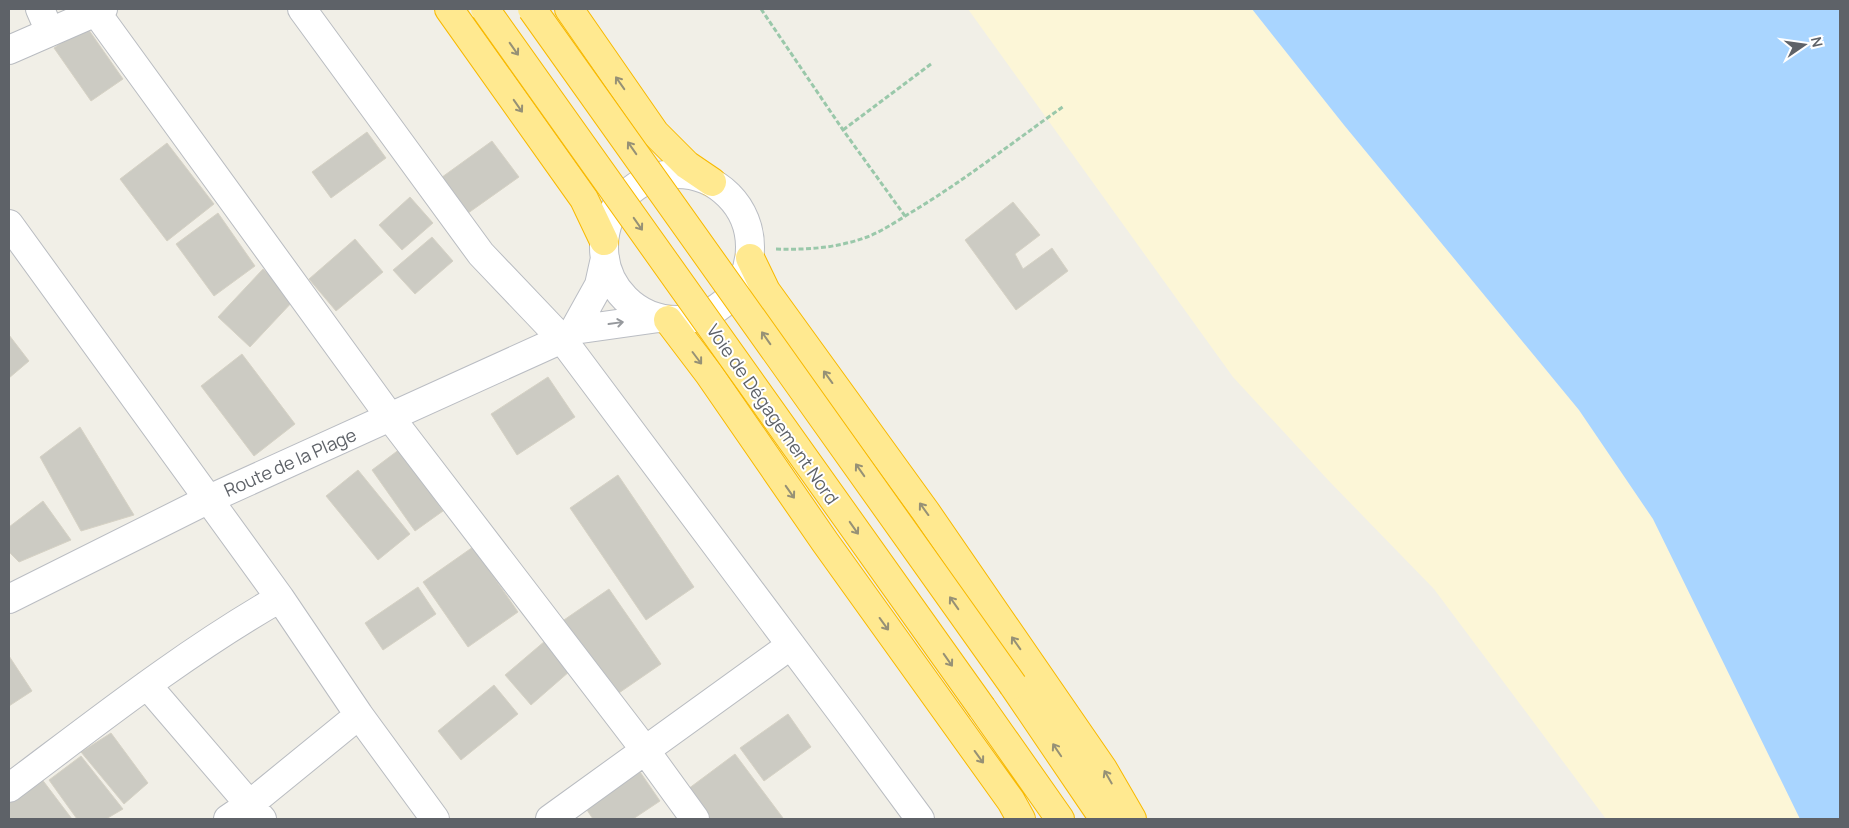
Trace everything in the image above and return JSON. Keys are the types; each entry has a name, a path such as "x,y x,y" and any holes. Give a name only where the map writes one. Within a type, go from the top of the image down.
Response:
{"highway":[{"path":"449,9 584,199 604,250"},
{"name":"Voie de Dégagement Nord","path":"485,9 1060,819"},
{"path":"532,9 1013,685 1104,819"},
{"path":"569,9 655,133 687,165 712,182"},
{"path":"750,249 766,291 931,520 1103,769 1132,819"},
{"path":"664,319 709,374 825,542 1011,801 1021,819"}],"street":[{"path":"302,9 480,254 568,334 791,645 920,819"},
{"path":"9,50 45,20 100,10 390,417 645,750 695,819"},
{"path":"568,334 599,285 607,224 614,209 625,194 640,183 657,176 676,173 694,175 712,182 727,193 739,207 747,223 750,249 745,274 737,290 725,303 694,319 677,321 643,312 629,302 618,290 609,275 604,250"},
{"path":"9,224 207,500 280,598 359,715 435,819"},
{"name":"Route de la Plage","path":"12,590 568,334 664,319"},
{"path":"9,788 147,685 239,622 280,598"},
{"path":"550,819 791,645"},
{"path":"147,685 256,811"},
{"path":"228,819 256,811 359,715"}],"path":[{"path":"761,9 843,130 905,216"},
{"path":"843,130 932,64"},
{"path":"750,249 799,250 830,247 867,237 949,189 1064,106"}],"sand":[{"path":"968,9 1252,9 1344,125 1579,410 1653,519 1800,819 1606,819 1434,589 1329,481 1233,377"}],"water":[{"path":"1252,9 1840,9 1840,819 1800,819 1653,519 1579,410 1344,125"}],"building":[{"path":"86,26 123,79 91,101 54,48"},
{"path":"367,132 386,158 331,198 312,172"},
{"path":"492,141 519,177 464,216 438,180"},
{"path":"167,143 214,204 167,241 120,179"},
{"path":"410,197 433,223 402,250 379,225"},
{"path":"1013,202 1040,235 1015,254 1023,269 1052,248 1068,271 1016,310 965,240"},
{"path":"218,213 255,266 214,296 176,244"},
{"path":"432,237 453,261 415,294 393,270"},
{"path":"355,239 383,272 336,311 309,279"},
{"path":"263,269 295,299 250,347 218,317"},
{"path":"9,335 29,361 9,378"},
{"path":"242,354 295,424 254,456 201,386"},
{"path":"548,377 575,417 517,455 491,414"},
{"path":"80,427 134,515 81,531 40,457"},
{"path":"400,449 443,511 415,531 372,470"},
{"path":"358,470 410,534 378,560 326,496"},
{"path":"618,475 694,587 646,620 570,508"},
{"path":"43,501 71,540 19,562 9,552 9,527"},
{"path":"473,547 518,612 468,647 423,582"},
{"path":"418,587 436,614 383,650 365,623"},
{"path":"609,589 661,664 613,697 561,622"},
{"path":"545,641 570,671 531,705 505,675"},
{"path":"9,656 32,691 9,706"},
{"path":"494,685 518,714 461,760 438,731"},
{"path":"788,714 811,747 764,781 740,748"},
{"path":"111,733 148,783 124,804 81,752"},
{"path":"735,754 783,818 704,819 684,792"},
{"path":"81,756 123,809 106,819 77,819 49,780"},
{"path":"636,766 660,801 633,819 593,819 583,804"},
{"path":"41,778 72,819 9,819 9,802"}]}
